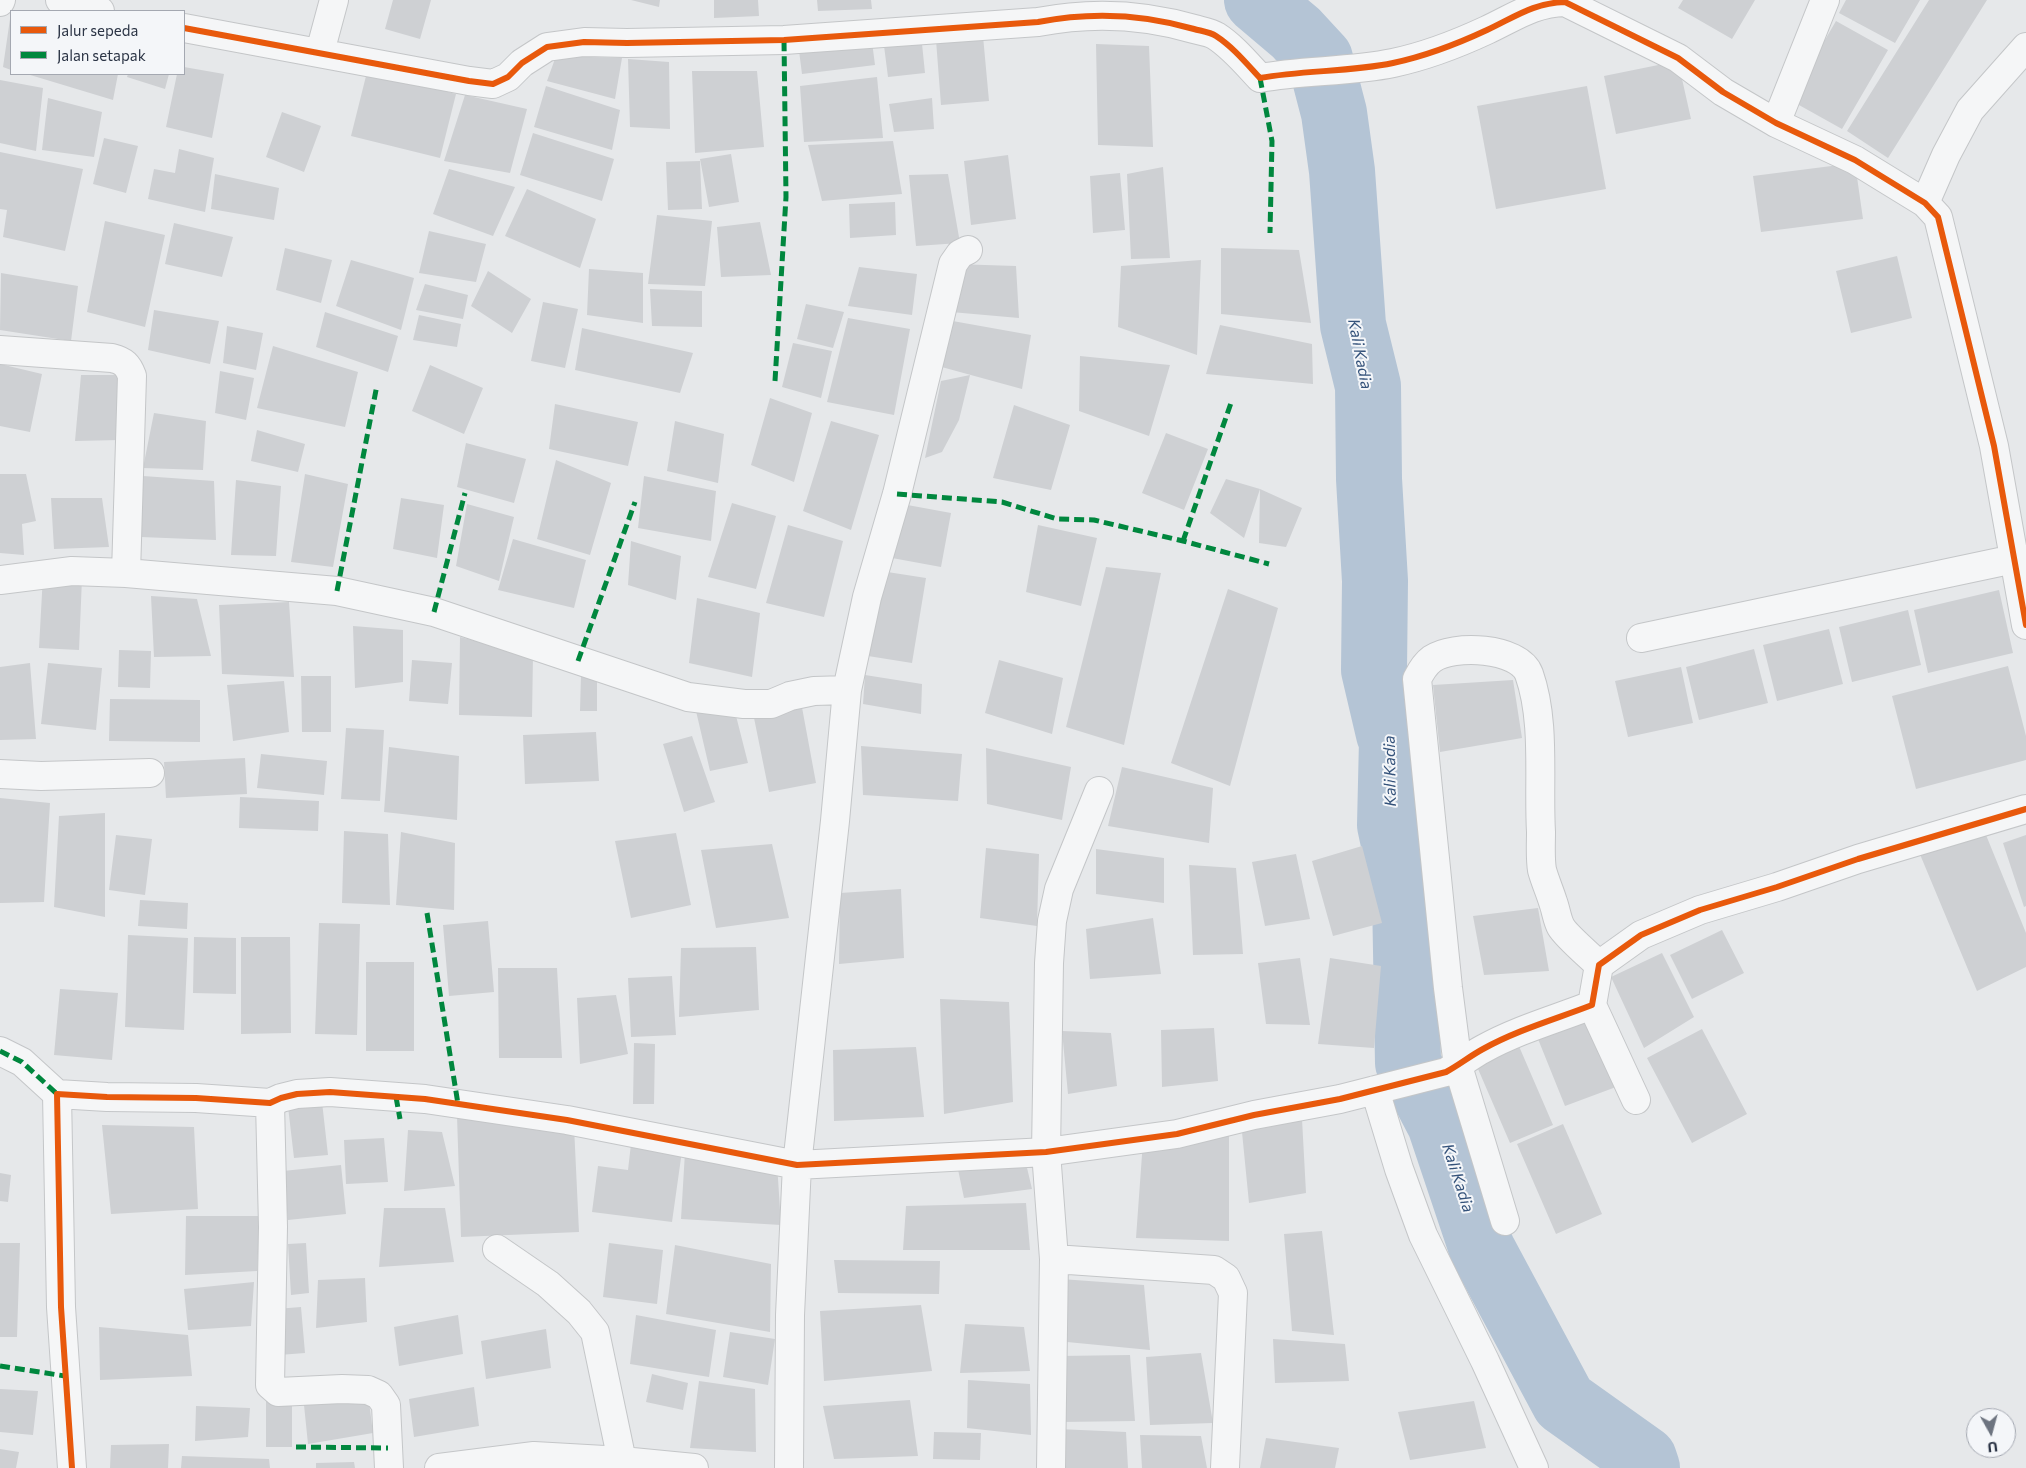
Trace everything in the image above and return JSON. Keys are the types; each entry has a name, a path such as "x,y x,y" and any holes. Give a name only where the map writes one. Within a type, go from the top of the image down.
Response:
{"street":[{"path":"60,0 96,10"},
{"path":"320,52 334,0"},
{"path":"1776,123 1825,0"},
{"path":"185,28 493,84 508,77 522,63 547,47 584,42 784,40 1038,22 1067,17 1103,15 1151,20 1183,26 1214,35 1235,51 1260,78 1393,63 1453,45 1547,2 1565,1 1678,58 1723,92 1776,123 1855,160 1925,203 1938,217 1994,446 2026,625"},
{"path":"1925,203 1946,155 1970,110 2026,47"},
{"path":"789,1468 790,1314 797,1165 835,821 847,690 867,597 897,494 953,264 960,254 968,250"},
{"path":"0,350 112,358 122,360 128,366 132,376 126,573"},
{"path":"1641,638 2014,559"},
{"path":"0,580 72,571 126,573 337,591 434,612 688,697 744,704 772,704 790,696 814,691 847,690"},
{"path":"1505,1221 1447,1071 1448,988 1417,679 1422,668 1434,658 1448,652 1464,650 1486,651 1500,653 1525,665 1529,673 1539,721 1539,799 1542,869 1562,928 1599,965"},
{"path":"0,774 41,776 150,773"},
{"path":"1051,1468 1054,1259 1046,1152 1048,963 1052,921 1059,889 1100,791"},
{"path":"1636,1100 1592,1005 1599,965 1642,935 1700,910 2026,808"},
{"path":"0,1051 22,1062 57,1094 108,1097 196,1098 270,1104 281,1098 298,1094 330,1092 425,1099 567,1120 797,1165 1046,1152 1177,1134 1254,1115 1340,1099 1447,1071 1502,1039 1592,1005"},
{"path":"1381,1088 1399,1169 1423,1235 1481,1352 1534,1468"},
{"path":"57,1094 60,1306 72,1468"},
{"path":"270,1104 273,1227 268,1379 278,1392 342,1388 368,1390 379,1395 386,1405 389,1468"},
{"path":"497,1249 548,1284 579,1312 595,1332 622,1461"},
{"path":"1054,1259 1214,1270 1226,1278 1233,1293 1225,1468"},
{"path":"439,1468 534,1456 622,1461 694,1468"}],"building":[{"path":"393,0 431,0 420,39 385,29"},
{"path":"631,0 660,0 659,7"},
{"path":"714,0 758,0 759,16 714,18"},
{"path":"817,0 871,0 872,9 818,11"},
{"path":"1683,0 1755,0 1732,39 1678,8"},
{"path":"1846,0 1920,0 1895,43 1839,13"},
{"path":"1929,0 1987,0 1888,158 1847,131"},
{"path":"10,19 10,70 3,67"},
{"path":"1836,21 1888,50 1842,129 1790,100"},
{"path":"871,34 875,65 802,74 798,43"},
{"path":"921,34 925,73 888,77 883,38"},
{"path":"983,36 989,101 941,105 936,40"},
{"path":"1096,44 1149,46 1153,147 1098,145"},
{"path":"556,56 622,58 615,99 547,81"},
{"path":"628,59 669,62 670,129 630,127"},
{"path":"1678,61 1691,119 1616,134 1604,76"},
{"path":"185,67 224,74 212,138 166,127 177,75 185,75"},
{"path":"692,71 757,71 764,147 695,153"},
{"path":"367,72 456,94 440,158 351,136"},
{"path":"30,75 118,75 113,100"},
{"path":"128,75 169,75 165,89 127,77"},
{"path":"877,77 883,138 804,142 800,86"},
{"path":"0,80 43,88 36,151 0,143"},
{"path":"546,86 620,110 612,150 534,127"},
{"path":"1587,86 1606,189 1496,209 1477,106"},
{"path":"465,95 527,109 510,173 444,161"},
{"path":"48,98 102,112 94,157 42,150"},
{"path":"932,98 934,129 894,132 889,104"},
{"path":"282,112 321,126 304,172 266,157"},
{"path":"533,133 614,159 602,201 520,175"},
{"path":"104,138 138,146 126,193 93,184"},
{"path":"893,141 902,194 822,201 808,145"},
{"path":"179,149 214,158 205,212 148,199 154,169 175,173"},
{"path":"0,152 83,169 65,251 3,237 7,210 0,209"},
{"path":"731,154 739,202 709,207 700,159"},
{"path":"1008,155 1016,219 971,225 964,161"},
{"path":"700,161 702,209 668,210 666,162"},
{"path":"1855,163 1863,219 1761,232 1753,176"},
{"path":"1163,167 1170,258 1131,259 1127,174"},
{"path":"449,169 515,187 493,236 433,214"},
{"path":"1120,173 1125,230 1093,233 1090,176"},
{"path":"215,174 279,188 274,220 211,209"},
{"path":"948,174 960,243 916,246 909,175"},
{"path":"527,189 596,219 580,268 505,236"},
{"path":"895,202 896,235 850,238 849,204"},
{"path":"657,215 712,221 705,286 648,284"},
{"path":"105,221 165,235 145,327 87,312"},
{"path":"760,222 771,275 721,277 717,227"},
{"path":"174,223 233,237 222,277 165,264"},
{"path":"429,231 486,244 476,282 419,273"},
{"path":"285,248 332,260 321,303 276,290"},
{"path":"1221,248 1299,250 1311,323 1221,314"},
{"path":"1897,256 1912,318 1851,333 1836,271"},
{"path":"351,260 414,278 401,330 336,306"},
{"path":"1201,260 1197,355 1118,327 1121,266"},
{"path":"954,264 1016,266 1019,318 951,312"},
{"path":"859,267 917,274 912,315 848,306"},
{"path":"589,269 643,273 643,323 587,315"},
{"path":"488,271 531,299 512,333 471,306"},
{"path":"1,273 78,286 71,341 0,330"},
{"path":"425,284 468,295 463,319 416,310"},
{"path":"650,289 702,291 702,327 652,326"},
{"path":"543,302 578,309 565,368 531,361"},
{"path":"806,304 844,312 833,348 797,339"},
{"path":"154,310 219,321 210,364 148,350"},
{"path":"325,312 398,336 388,372 316,347"},
{"path":"419,315 461,324 457,347 413,340"},
{"path":"848,318 910,329 894,415 827,402"},
{"path":"947,320 1031,335 1022,389 938,366"},
{"path":"1220,325 1312,344 1313,384 1206,374"},
{"path":"227,326 263,333 256,370 223,363"},
{"path":"582,328 693,353 680,393 575,370"},
{"path":"793,343 832,351 821,398 782,387"},
{"path":"273,346 358,372 345,427 257,408"},
{"path":"1080,356 1170,365 1149,436 1079,411"},
{"path":"0,364 42,374 30,432 0,426"},
{"path":"430,365 483,388 464,434 412,411"},
{"path":"220,371 254,378 246,420 215,413"},
{"path":"81,375 121,375 120,440 75,441"},
{"path":"970,375 959,420 942,452 925,458 941,381"},
{"path":"770,398 812,413 794,482 751,465"},
{"path":"555,404 638,422 628,466 549,449"},
{"path":"1014,405 1070,425 1051,490 993,478"},
{"path":"154,413 206,421 203,470 143,468"},
{"path":"675,421 724,434 718,483 667,471"},
{"path":"831,421 879,435 851,530 803,511"},
{"path":"257,430 305,444 298,472 251,461"},
{"path":"1166,433 1208,449 1184,510 1142,493"},
{"path":"466,443 526,459 514,503 457,487"},
{"path":"556,460 611,483 590,555 537,539"},
{"path":"0,474 26,474 36,521 22,524 24,555 0,553"},
{"path":"305,474 348,484 333,567 291,562"},
{"path":"143,476 214,481 216,540 141,537"},
{"path":"644,476 716,491 711,541 638,528"},
{"path":"1226,479 1260,489 1244,538 1210,513"},
{"path":"236,480 281,486 276,556 231,555"},
{"path":"1260,489 1302,508 1286,547 1259,543"},
{"path":"51,498 102,498 109,547 54,549"},
{"path":"401,498 444,505 437,558 393,549"},
{"path":"732,503 776,516 756,589 708,577"},
{"path":"467,504 514,517 499,581 456,566"},
{"path":"902,504 951,513 941,567 892,558"},
{"path":"788,525 843,541 824,617 766,603"},
{"path":"1038,525 1097,538 1081,606 1026,592"},
{"path":"513,539 586,560 574,608 498,590"},
{"path":"631,541 681,556 676,600 628,585"},
{"path":"1106,567 1161,573 1124,745 1066,727"},
{"path":"881,571 926,578 912,663 868,656"},
{"path":"43,575 82,578 79,650 39,648"},
{"path":"1228,589 1278,608 1230,786 1171,763"},
{"path":"1999,590 2013,653 1928,673 1914,610"},
{"path":"151,596 197,599 211,656 154,657"},
{"path":"697,598 760,613 752,677 689,663"},
{"path":"289,602 294,677 222,674 219,605"},
{"path":"1908,610 1921,665 1852,682 1839,627"},
{"path":"353,626 403,630 403,682 355,688"},
{"path":"1829,629 1843,684 1777,701 1763,645"},
{"path":"460,637 533,655 532,717 459,715"},
{"path":"1754,649 1768,703 1699,720 1686,667"},
{"path":"119,650 151,651 150,688 118,687"},
{"path":"412,660 452,663 448,704 409,701"},
{"path":"999,660 1063,678 1052,734 985,713"},
{"path":"30,663 36,739 0,740 0,667"},
{"path":"48,663 102,668 96,730 41,724"},
{"path":"2008,666 2026,736 2026,760 1916,789 1892,696"},
{"path":"1681,667 1693,723 1628,737 1615,681"},
{"path":"597,674 597,711 580,711 581,675"},
{"path":"865,675 922,684 921,714 863,704"},
{"path":"301,676 331,676 331,732 302,732"},
{"path":"1513,680 1522,738 1440,752 1433,685"},
{"path":"284,681 289,732 233,741 227,685"},
{"path":"110,699 200,700 200,742 109,741"},
{"path":"801,702 816,783 769,792 753,713"},
{"path":"733,704 748,763 710,771 696,711"},
{"path":"346,728 384,730 380,801 341,799"},
{"path":"596,732 599,781 525,784 523,735"},
{"path":"692,736 715,802 684,812 663,744"},
{"path":"861,746 962,754 958,801 863,795"},
{"path":"389,747 459,756 457,820 384,812"},
{"path":"986,748 1071,767 1062,820 987,804"},
{"path":"261,754 327,761 324,795 257,788"},
{"path":"245,758 247,794 166,798 164,762"},
{"path":"1122,767 1213,788 1209,843 1108,826"},
{"path":"240,797 319,801 318,831 239,828"},
{"path":"0,798 50,803 44,902 0,903"},
{"path":"105,813 105,917 54,907 59,816"},
{"path":"344,831 388,834 390,905 342,903"},
{"path":"401,832 455,843 454,910 396,905"},
{"path":"676,833 691,905 631,918 615,841"},
{"path":"116,835 152,839 145,895 109,890"},
{"path":"1986,835 2026,933 2026,967 1977,991 1919,852"},
{"path":"2026,835 2026,906 2024,907 2003,843"},
{"path":"772,844 789,918 716,928 701,850"},
{"path":"1362,846 1382,923 1333,936 1312,861"},
{"path":"986,848 1039,854 1037,926 980,918"},
{"path":"1096,849 1164,858 1164,903 1096,894"},
{"path":"1296,854 1310,919 1265,926 1252,862"},
{"path":"1189,865 1236,868 1243,954 1193,955"},
{"path":"901,889 904,958 839,964 840,893"},
{"path":"140,900 188,903 187,929 138,926"},
{"path":"1538,908 1549,971 1484,975 1473,916"},
{"path":"1153,918 1161,974 1090,979 1086,929"},
{"path":"488,921 494,992 449,996 443,925"},
{"path":"319,923 360,924 357,1035 315,1034"},
{"path":"1722,930 1744,973 1692,999 1670,955"},
{"path":"128,935 188,938 184,1030 125,1027"},
{"path":"194,937 236,938 236,994 193,993"},
{"path":"241,937 290,937 291,1033 241,1034"},
{"path":"756,947 759,1010 679,1017 681,948"},
{"path":"1662,953 1694,1017 1644,1048 1611,977"},
{"path":"1300,958 1310,1025 1266,1024 1258,963"},
{"path":"1330,958 1381,966 1374,1048 1318,1044"},
{"path":"366,962 414,962 414,1051 366,1051"},
{"path":"498,968 557,968 562,1058 499,1058"},
{"path":"672,976 676,1035 631,1037 628,978"},
{"path":"60,989 118,993 112,1060 54,1055"},
{"path":"616,995 628,1054 580,1064 577,998"},
{"path":"940,999 1009,1002 1013,1102 944,1114"},
{"path":"1584,1015 1616,1087 1565,1106 1538,1039"},
{"path":"1214,1028 1218,1081 1162,1087 1161,1030"},
{"path":"1702,1029 1747,1114 1692,1143 1647,1058"},
{"path":"1062,1031 1111,1033 1117,1086 1068,1094"},
{"path":"1515,1037 1553,1125 1510,1143 1472,1055"},
{"path":"634,1043 655,1044 654,1104 633,1104"},
{"path":"916,1047 924,1117 834,1121 833,1050"},
{"path":"321,1093 328,1155 294,1158 287,1098"},
{"path":"457,1116 574,1126 579,1232 461,1237"},
{"path":"1302,1119 1306,1193 1249,1203 1241,1122"},
{"path":"1563,1124 1602,1214 1556,1234 1517,1144"},
{"path":"102,1125 194,1127 198,1209 111,1214"},
{"path":"408,1130 442,1132 455,1186 404,1191"},
{"path":"1229,1136 1229,1241 1136,1238 1143,1141"},
{"path":"384,1138 388,1182 346,1184 344,1140"},
{"path":"631,1144 682,1151 672,1222 592,1212 598,1166 628,1170"},
{"path":"685,1152 777,1163 781,1225 681,1219"},
{"path":"1024,1155 1032,1189 964,1198 956,1160"},
{"path":"341,1165 346,1214 288,1220 283,1171"},
{"path":"0,1173 11,1175 8,1202 0,1201"},
{"path":"1026,1203 1030,1250 903,1250 906,1206"},
{"path":"384,1208 445,1208 454,1262 379,1267"},
{"path":"186,1216 260,1216 257,1271 185,1275"},
{"path":"1322,1231 1334,1335 1292,1331 1284,1234"},
{"path":"0,1243 20,1243 17,1337 0,1337"},
{"path":"306,1243 309,1293 291,1295 288,1244"},
{"path":"609,1243 663,1250 657,1304 603,1297"},
{"path":"675,1245 771,1264 770,1332 666,1314"},
{"path":"834,1260 940,1261 939,1294 838,1293"},
{"path":"365,1278 367,1322 316,1328 318,1280"},
{"path":"1061,1279 1144,1285 1150,1350 1067,1342"},
{"path":"254,1282 251,1326 188,1330 184,1289"},
{"path":"921,1305 932,1371 824,1381 820,1311"},
{"path":"301,1307 305,1353 279,1355 276,1309"},
{"path":"458,1315 463,1354 399,1366 394,1327"},
{"path":"636,1315 716,1330 709,1377 630,1364"},
{"path":"965,1324 1024,1327 1030,1371 960,1373"},
{"path":"99,1327 188,1335 192,1376 100,1380"},
{"path":"546,1329 551,1368 486,1379 481,1341"},
{"path":"730,1332 775,1339 768,1385 723,1377"},
{"path":"1273,1339 1345,1344 1349,1381 1275,1383"},
{"path":"1201,1353 1213,1423 1150,1425 1146,1357"},
{"path":"1130,1355 1135,1421 1061,1422 1060,1356"},
{"path":"652,1374 688,1383 683,1410 646,1402"},
{"path":"968,1380 1030,1384 1031,1435 967,1428"},
{"path":"699,1381 755,1389 756,1452 690,1448"},
{"path":"474,1387 479,1426 414,1437 409,1399"},
{"path":"0,1389 38,1391 33,1435 0,1432"},
{"path":"368,1394 373,1433 308,1444 304,1405"},
{"path":"266,1397 292,1397 292,1447 266,1447"},
{"path":"910,1400 918,1456 834,1459 823,1406"},
{"path":"1474,1401 1486,1448 1410,1460 1398,1412"},
{"path":"196,1406 250,1408 248,1437 195,1441"},
{"path":"1058,1429 1126,1432 1128,1468 1060,1468"},
{"path":"934,1432 981,1433 980,1460 933,1459"},
{"path":"1140,1435 1201,1436 1207,1468 1142,1468"},
{"path":"1266,1438 1339,1448 1335,1468 1260,1468"},
{"path":"169,1444 168,1468 110,1468 111,1445"},
{"path":"0,1449 19,1452 16,1468 0,1468"},
{"path":"182,1456 269,1459 270,1468 181,1468"},
{"path":"354,1462 355,1468 316,1468 316,1463"}],"waterway":[{"name":"Kali Kadia","path":"1257,0 1296,33 1320,59 1334,113 1342,171 1353,325 1368,386 1369,479 1375,581 1374,670 1392,740 1390,825 1405,895 1408,1063 1440,1124 1482,1249 1564,1402 1644,1459 1647,1468"}],"marked path":[{"path":"775,381 786,197 784,40"},
{"path":"1260,78 1272,141 1270,233"},
{"path":"337,591 377,385"},
{"path":"1183,541 1231,403"},
{"path":"434,612 465,493"},
{"path":"897,494 1002,502 1057,519 1094,520 1269,564"},
{"path":"578,661 635,502"},
{"path":"427,913 458,1104"},
{"path":"0,1051 22,1062 57,1094"},
{"path":"396,1097 400,1119"},
{"path":"0,1366 65,1376"},
{"path":"296,1447 388,1448"}],"cycle path":[{"path":"185,28 493,84 508,77 522,63 547,47 584,42 784,40 1038,22 1077,17 1116,16 1155,20 1216,36 1234,50 1260,78 1377,66 1405,60 1464,40 1534,8 1565,2 1678,58 1723,92 1776,123 1855,160 1925,203 1938,217 1994,446 2026,625"},
{"path":"72,1468 61,1307 57,1094 107,1097 196,1098 270,1103 297,1094 330,1092 425,1099 567,1120 797,1165 1046,1152 1177,1134 1254,1115 1340,1099 1446,1072 1509,1036 1592,1005 1599,965 1641,935 1700,910 1777,887 1858,859 2026,809"}]}
